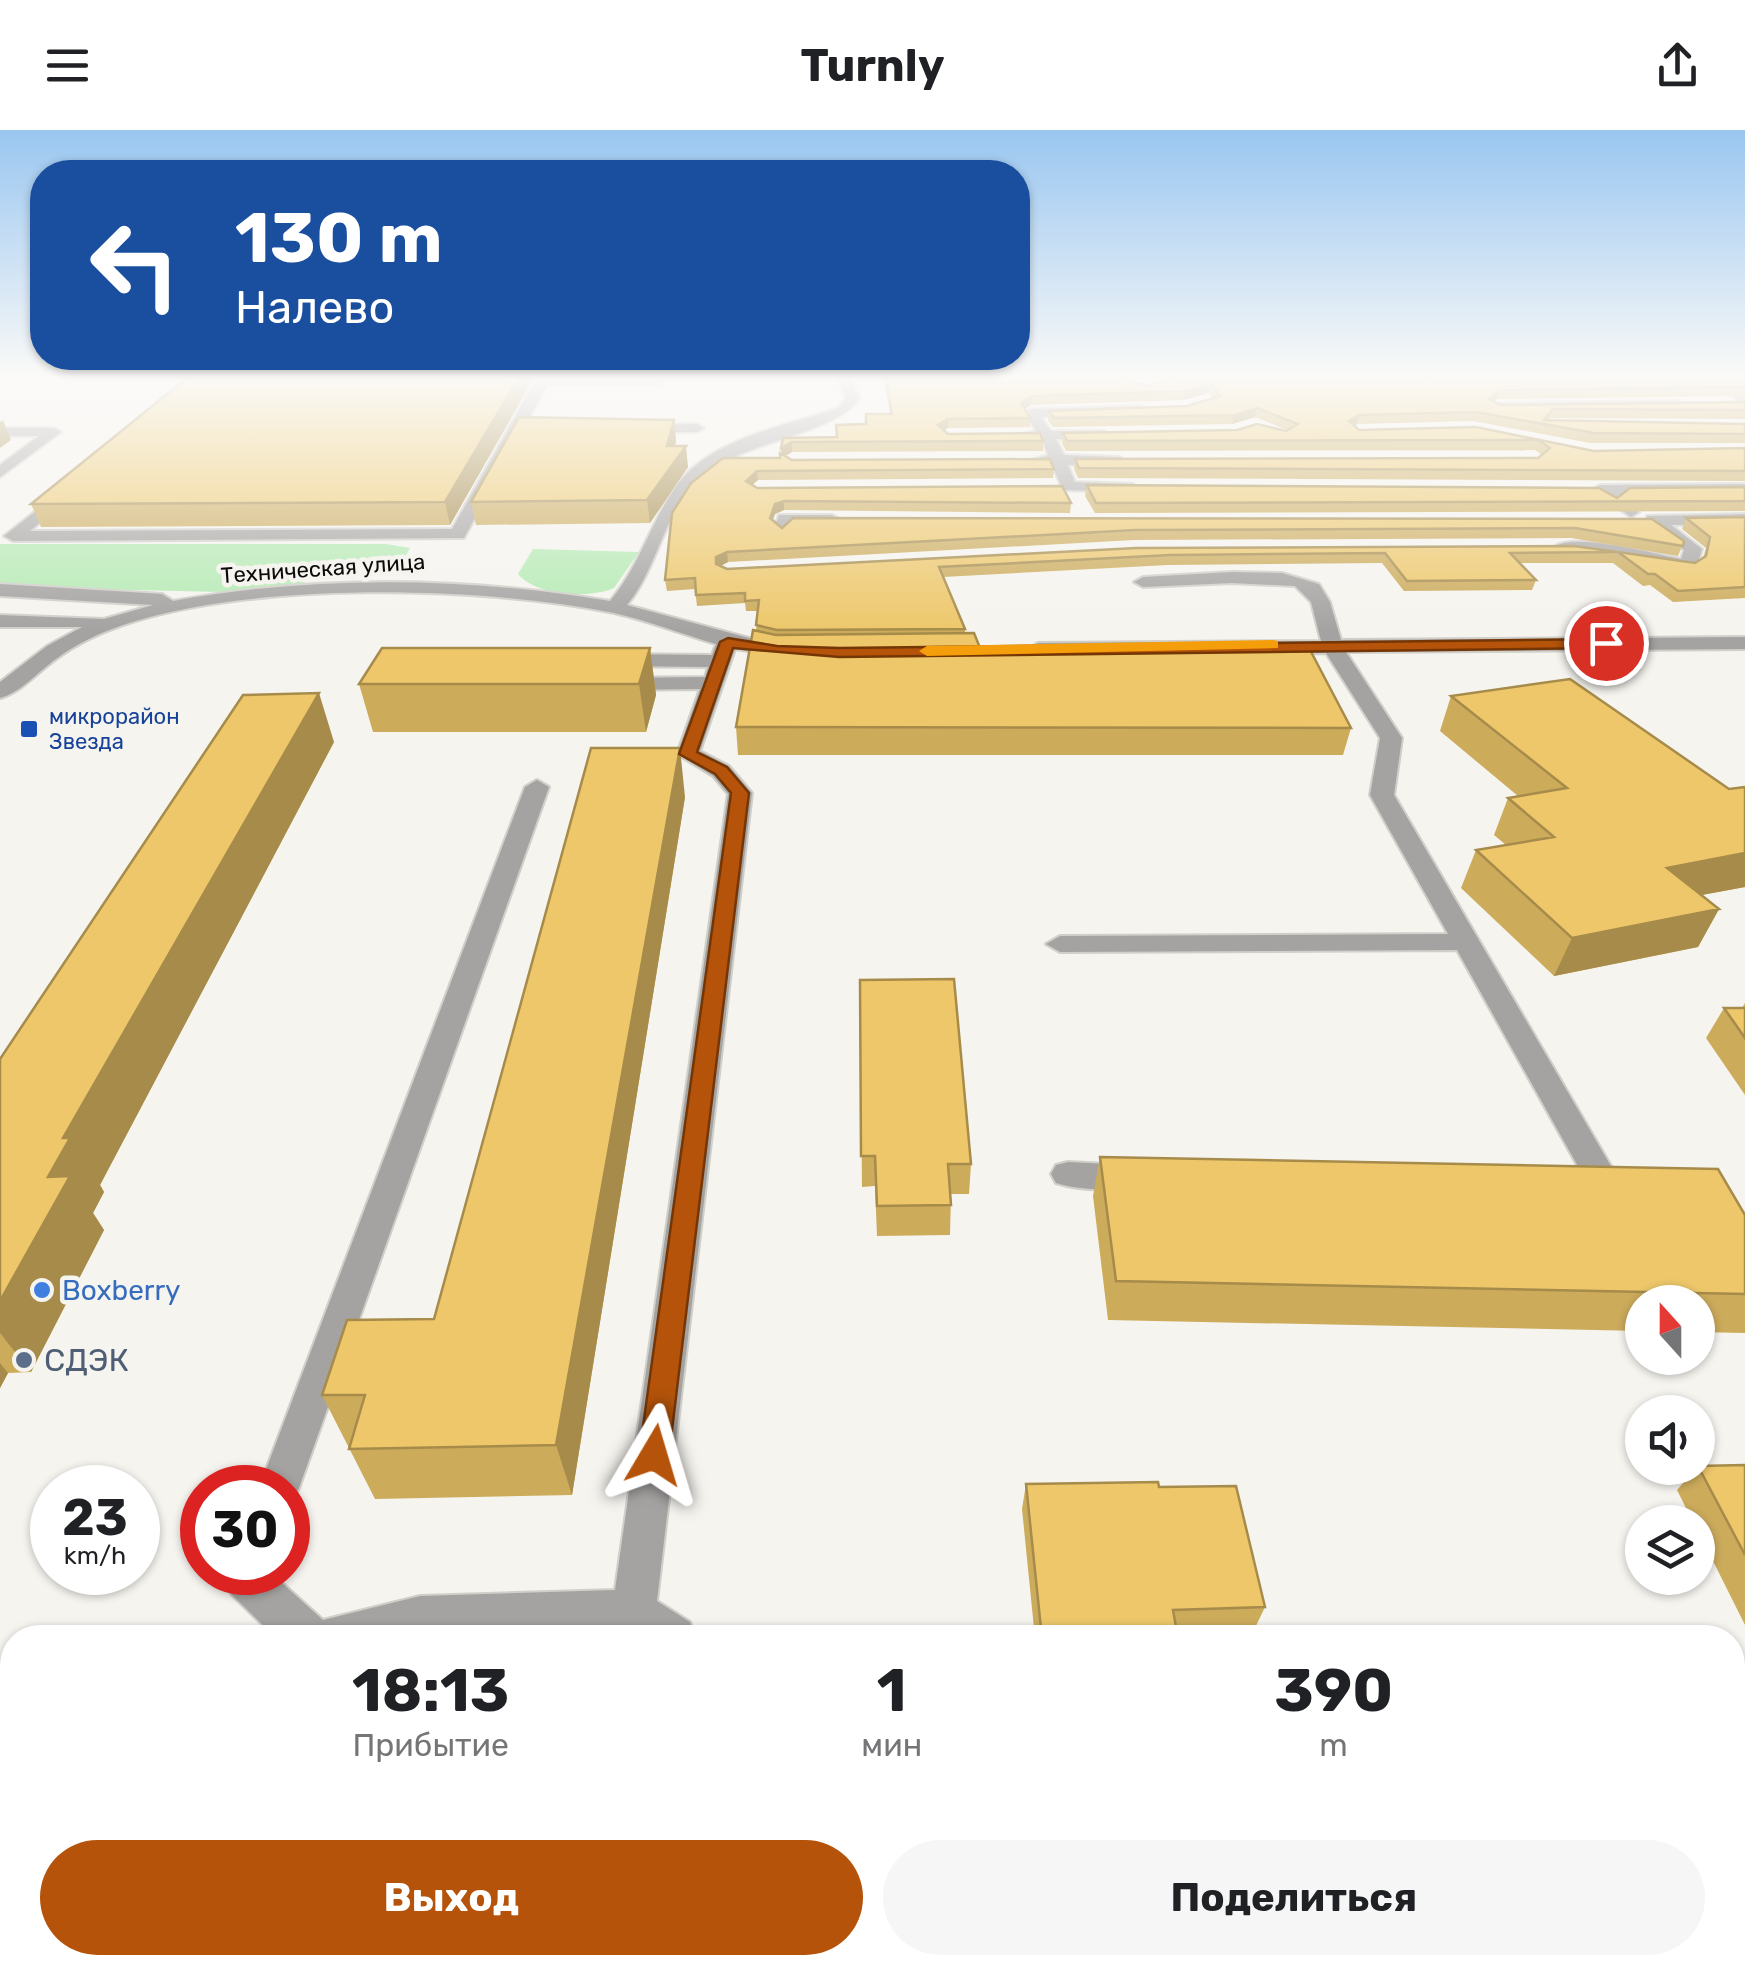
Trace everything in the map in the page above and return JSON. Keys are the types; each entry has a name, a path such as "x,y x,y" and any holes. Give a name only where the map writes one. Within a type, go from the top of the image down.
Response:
{"street":[{"path":"74,486 13,536 458,534 499,460"},
{"path":"616,608 634,587 685,484 705,464 715,460"},
{"path":"1058,460 1078,505"},
{"path":"1050,487 1148,488"},
{"path":"1580,490 1745,489"},
{"path":"1551,547 1621,552 1688,566 1694,549 1600,490"},
{"path":"1614,520 1745,519"},
{"path":"782,530 785,520 842,520"},
{"path":"409,573 440,534"},
{"name":"Техническая улица","path":"0,692 74,639 168,607 332,588 409,573 616,608 720,662 808,652"},
{"path":"1142,582 1297,581 1311,587 1331,624 1331,643 1391,738 1382,796 1602,1182 1543,1181"},
{"path":"0,590 162,600 168,607"},
{"path":"0,622 68,620 108,625"},
{"path":"1016,649 1331,643 1734,643 1745,660"},
{"path":"583,660 720,662"},
{"path":"0,662 41,661"},
{"path":"593,684 720,662"},
{"path":"634,1611 740,793 721,771 688,754 720,662"},
{"path":"287,1465 536,786"},
{"path":"1060,944 1465,942"},
{"path":"1068,1174 1167,1176"},
{"path":"263,1595 295,1625"},
{"path":"456,1625 634,1611 655,1625"}],"green space":[{"path":"0,544 386,544 410,548 403,561 325,561 302,585 222,592 0,587"},
{"path":"533,549 639,552 614,588 577,594 537,587 518,574"}],"building":[{"path":"85,460 470,460 445,502 31,504"},
{"path":"495,460 676,460 647,500 471,502"},
{"path":"720,460 1050,460 1054,469 757,471 746,481 757,488 1062,486 1071,503 784,501 775,504 770,518 782,528 793,518 1652,519 1684,541 1683,546 1575,528 1135,530 727,552 716,557 716,564 727,569 1136,548 1574,546 1617,552 1510,553 1536,580 1407,581 1385,553 1170,555 939,567 965,629 777,630 756,625 759,600 745,601 745,593 696,595 695,578 665,580 672,513 691,483"},
{"path":"1075,460 1745,460 1745,471 1079,468"},
{"path":"1087,485 1599,488 1617,498 1630,488 1745,487 1745,501 1096,503"},
{"path":"1745,517 1745,587 1678,591 1618,552 1695,563 1706,556 1710,537 1686,518"},
{"path":"753,630 776,635 974,633 980,648 1309,648 1351,728 736,727"},
{"path":"382,648 650,648 639,684 359,684"},
{"path":"1570,679 1729,789 1745,787 1745,853 1667,868 1719,909 1572,938 1476,850 1554,837 1508,798 1567,788 1451,696"},
{"path":"319,693 63,1138 70,1138 48,1177 70,1176 0,1301 0,1059 243,695"},
{"path":"591,748 680,748 556,1445 349,1449 365,1395 322,1395 347,1320 434,1319"},
{"path":"954,979 971,1164 948,1164 951,1205 877,1206 875,1156 861,1156 860,980"},
{"path":"1724,1008 1745,1008 1745,1038"},
{"path":"1100,1157 1718,1169 1745,1215 1745,1294 1715,1293 1715,1285 1625,1285 1625,1292 1116,1281"},
{"path":"1745,1465 1745,1555 1708,1485 1715,1485 1715,1466"},
{"path":"1158,1482 1159,1487 1236,1486 1265,1607 1173,1610 1176,1625 1041,1625 1026,1484"}],"slow traffic":[{"path":"927,651 1273,644"}],"place":[{"name":"микрорайон Звезда","path":"29,729"},
{"name":"Boxberry","path":"42,1290"},
{"name":"СДЭК","path":"24,1360"}],"route":[{"path":"654,1455 740,793 721,771 688,754 705,695 728,642 777,650 839,653 1331,643 1606,643"}]}
